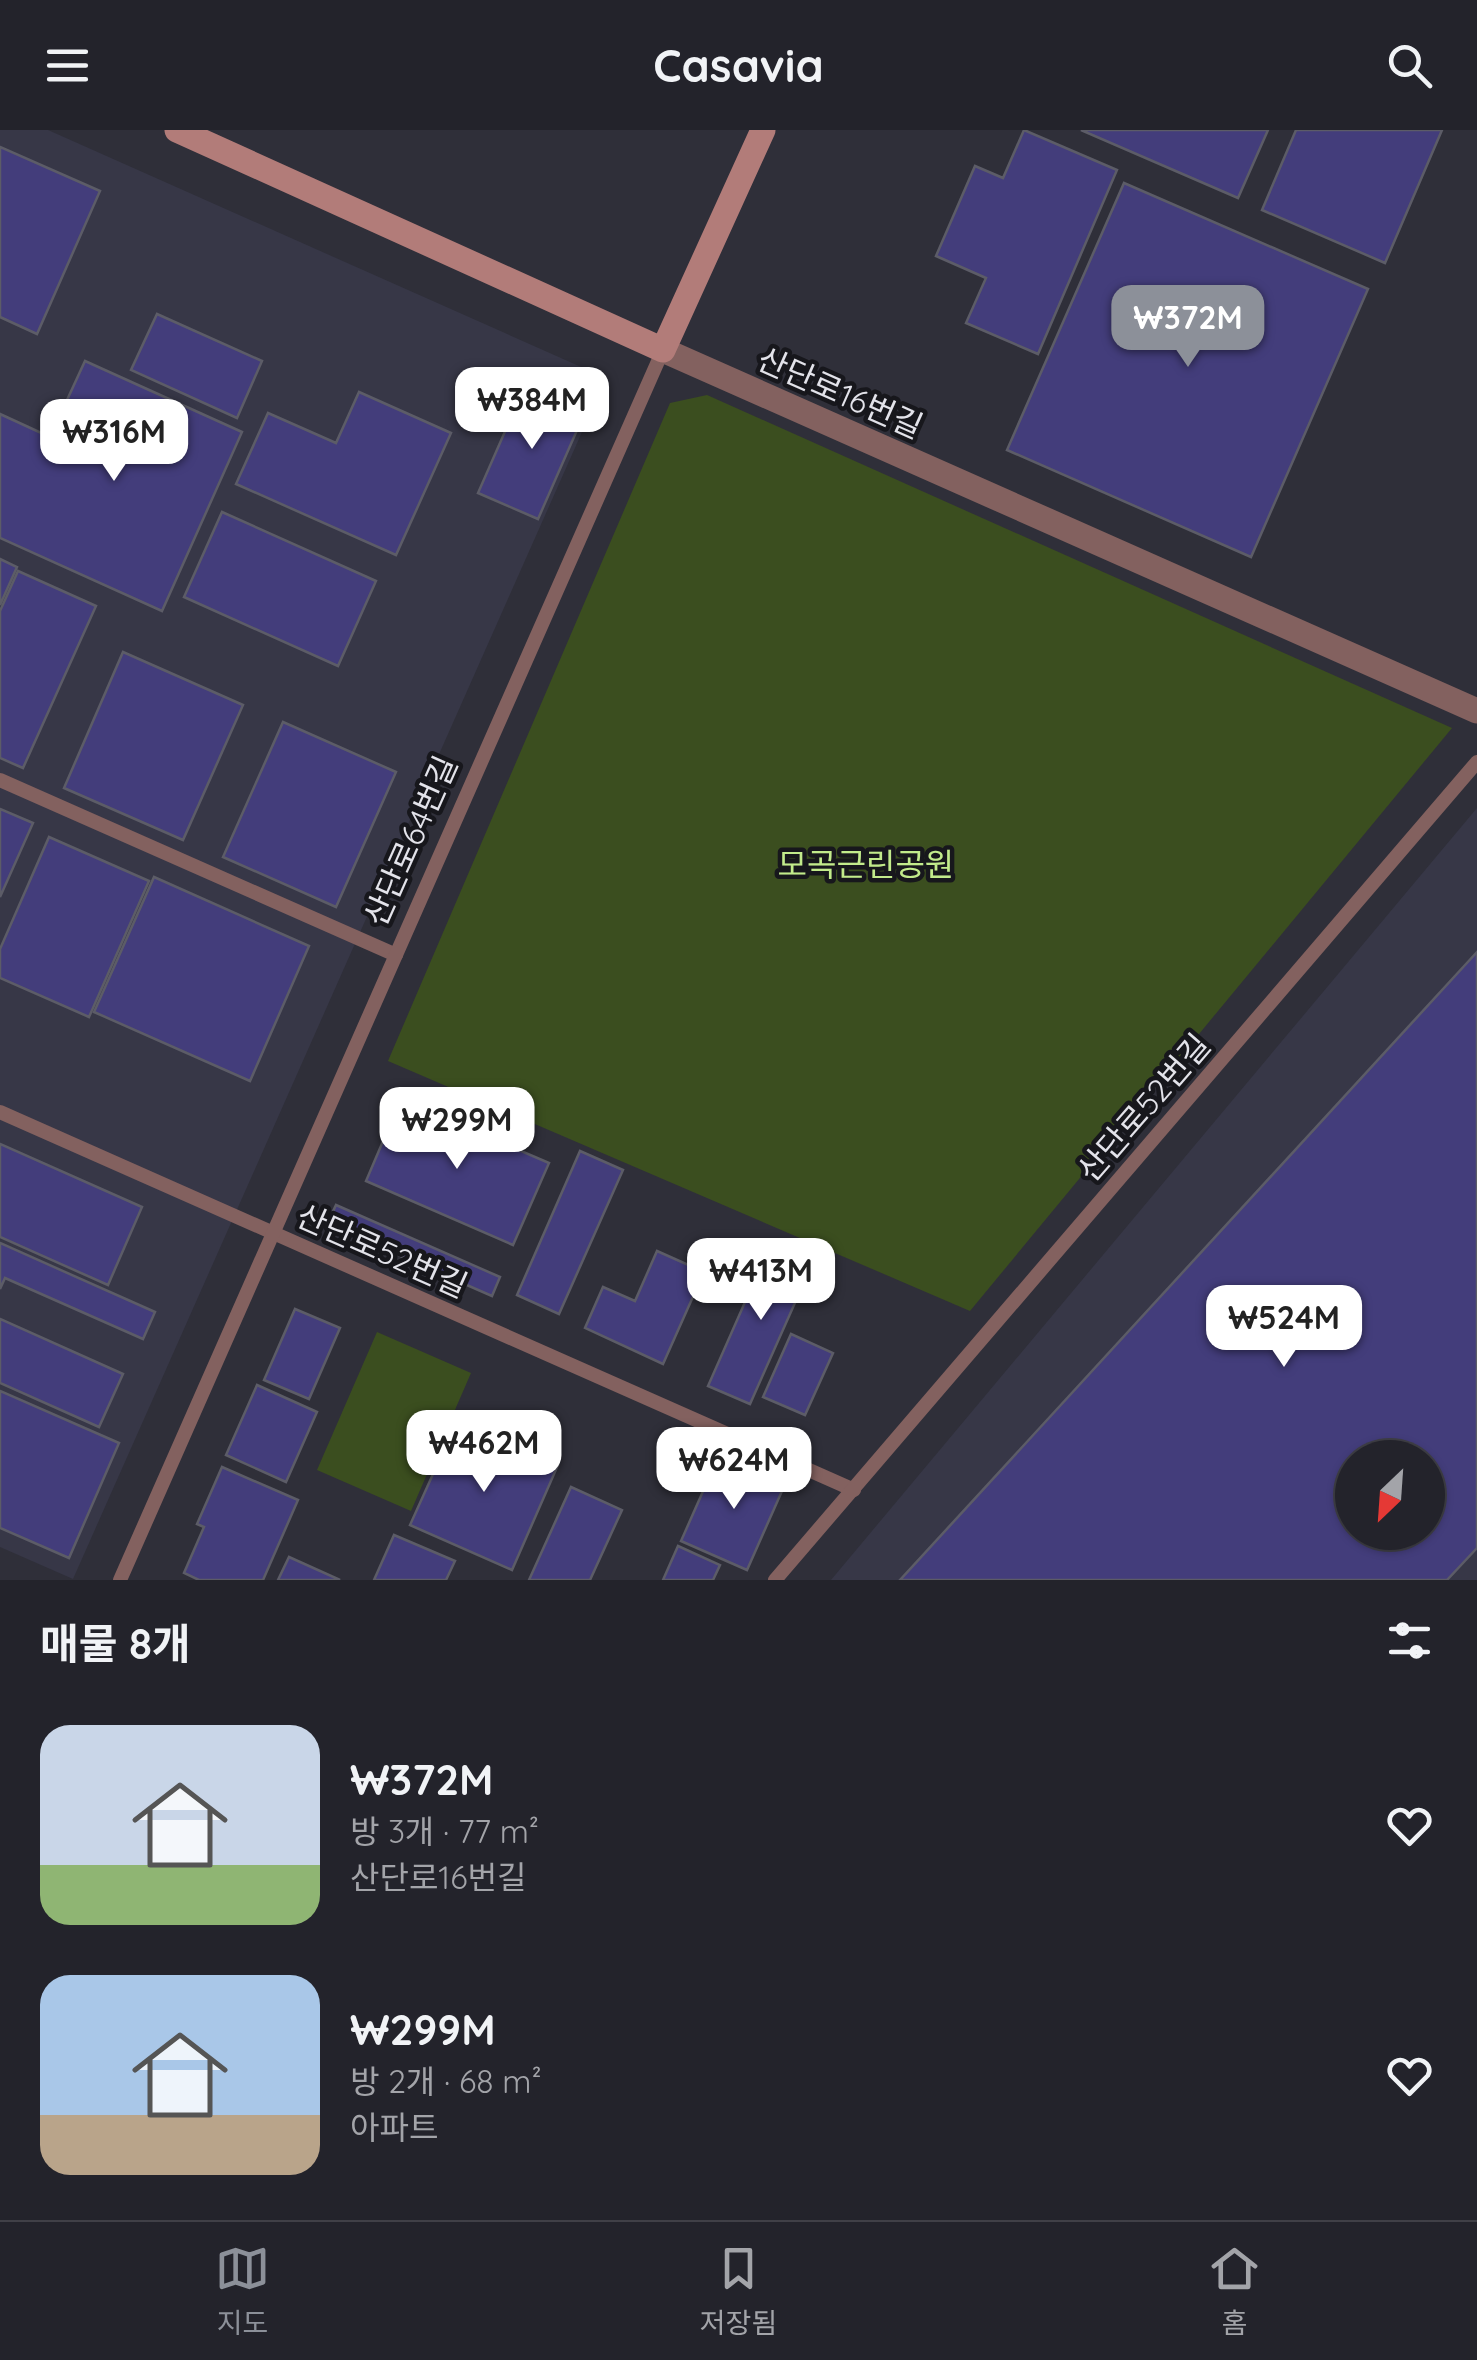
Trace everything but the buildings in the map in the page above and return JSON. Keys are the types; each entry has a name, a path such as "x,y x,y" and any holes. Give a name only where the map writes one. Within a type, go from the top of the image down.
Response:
{"street":[{"name":"산단로16번길","path":"178,130 1477,711"},
{"name":"산단로64번길","path":"664,350 763,130"}],"lane":[{"name":"산단로64번길","path":"120,1580 664,350"},
{"name":"산단로52번길","path":"776,1580 1477,762"},
{"path":"0,780 396,955"},
{"name":"산단로52번길","path":"0,1112 854,1490"}],"shaded area":[{"path":"0,130 48,130 606,378 73,1579 0,1547"},
{"path":"1477,808 1477,1580 831,1580"}],"green space":[{"name":"모곡근린공원","path":"707,395 1452,728 970,1311 388,1061 670,403"},
{"path":"377,1332 471,1373 411,1511 317,1470"}]}
